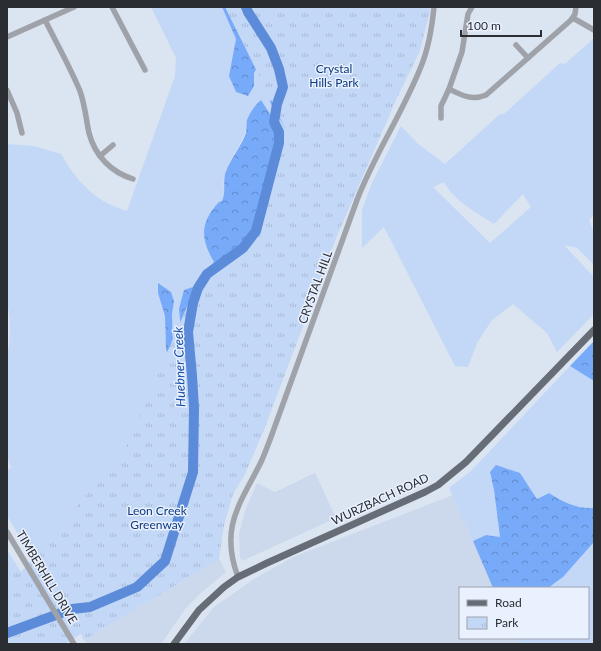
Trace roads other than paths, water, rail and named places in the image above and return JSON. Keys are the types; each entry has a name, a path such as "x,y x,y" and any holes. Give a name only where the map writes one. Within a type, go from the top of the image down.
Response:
{"main road":[{"name":"WURZBACH ROAD","path":"174,644 186,626 208,601 238,577 409,500 438,485 466,462 594,330"}],"street":[{"path":"7,37 74,7"},
{"path":"112,7 145,70"},
{"name":"CRYSTAL HILL","path":"238,577 234,566 231,545 235,514 271,437 366,179 422,64 431,32 434,7"},
{"path":"441,118 441,106 449,89 462,52 468,14 472,7"},
{"path":"449,89 466,97 480,98 486,95 573,18 576,7"},
{"path":"573,18 594,30"},
{"path":"45,20 81,93 91,139 100,156 114,170 125,177 133,179"},
{"path":"516,45 528,58"},
{"path":"7,90 17,114 22,133"},
{"path":"100,156 113,145"},
{"name":"TIMBERHILL DRIVE","path":"7,532 74,644"}],"waterway":[{"name":"Huebner Creek","path":"7,633 72,609 90,607 137,587 165,561 193,472 194,408 188,332 193,303 198,288 207,274 243,248 256,231 279,143 279,132 274,122 277,104 283,87 279,69 271,48 246,7"}],"park label":[{"name":"Crystal Hills Park","path":"334,75"},
{"name":"Leon Creek Greenway","path":"157,517"}]}
